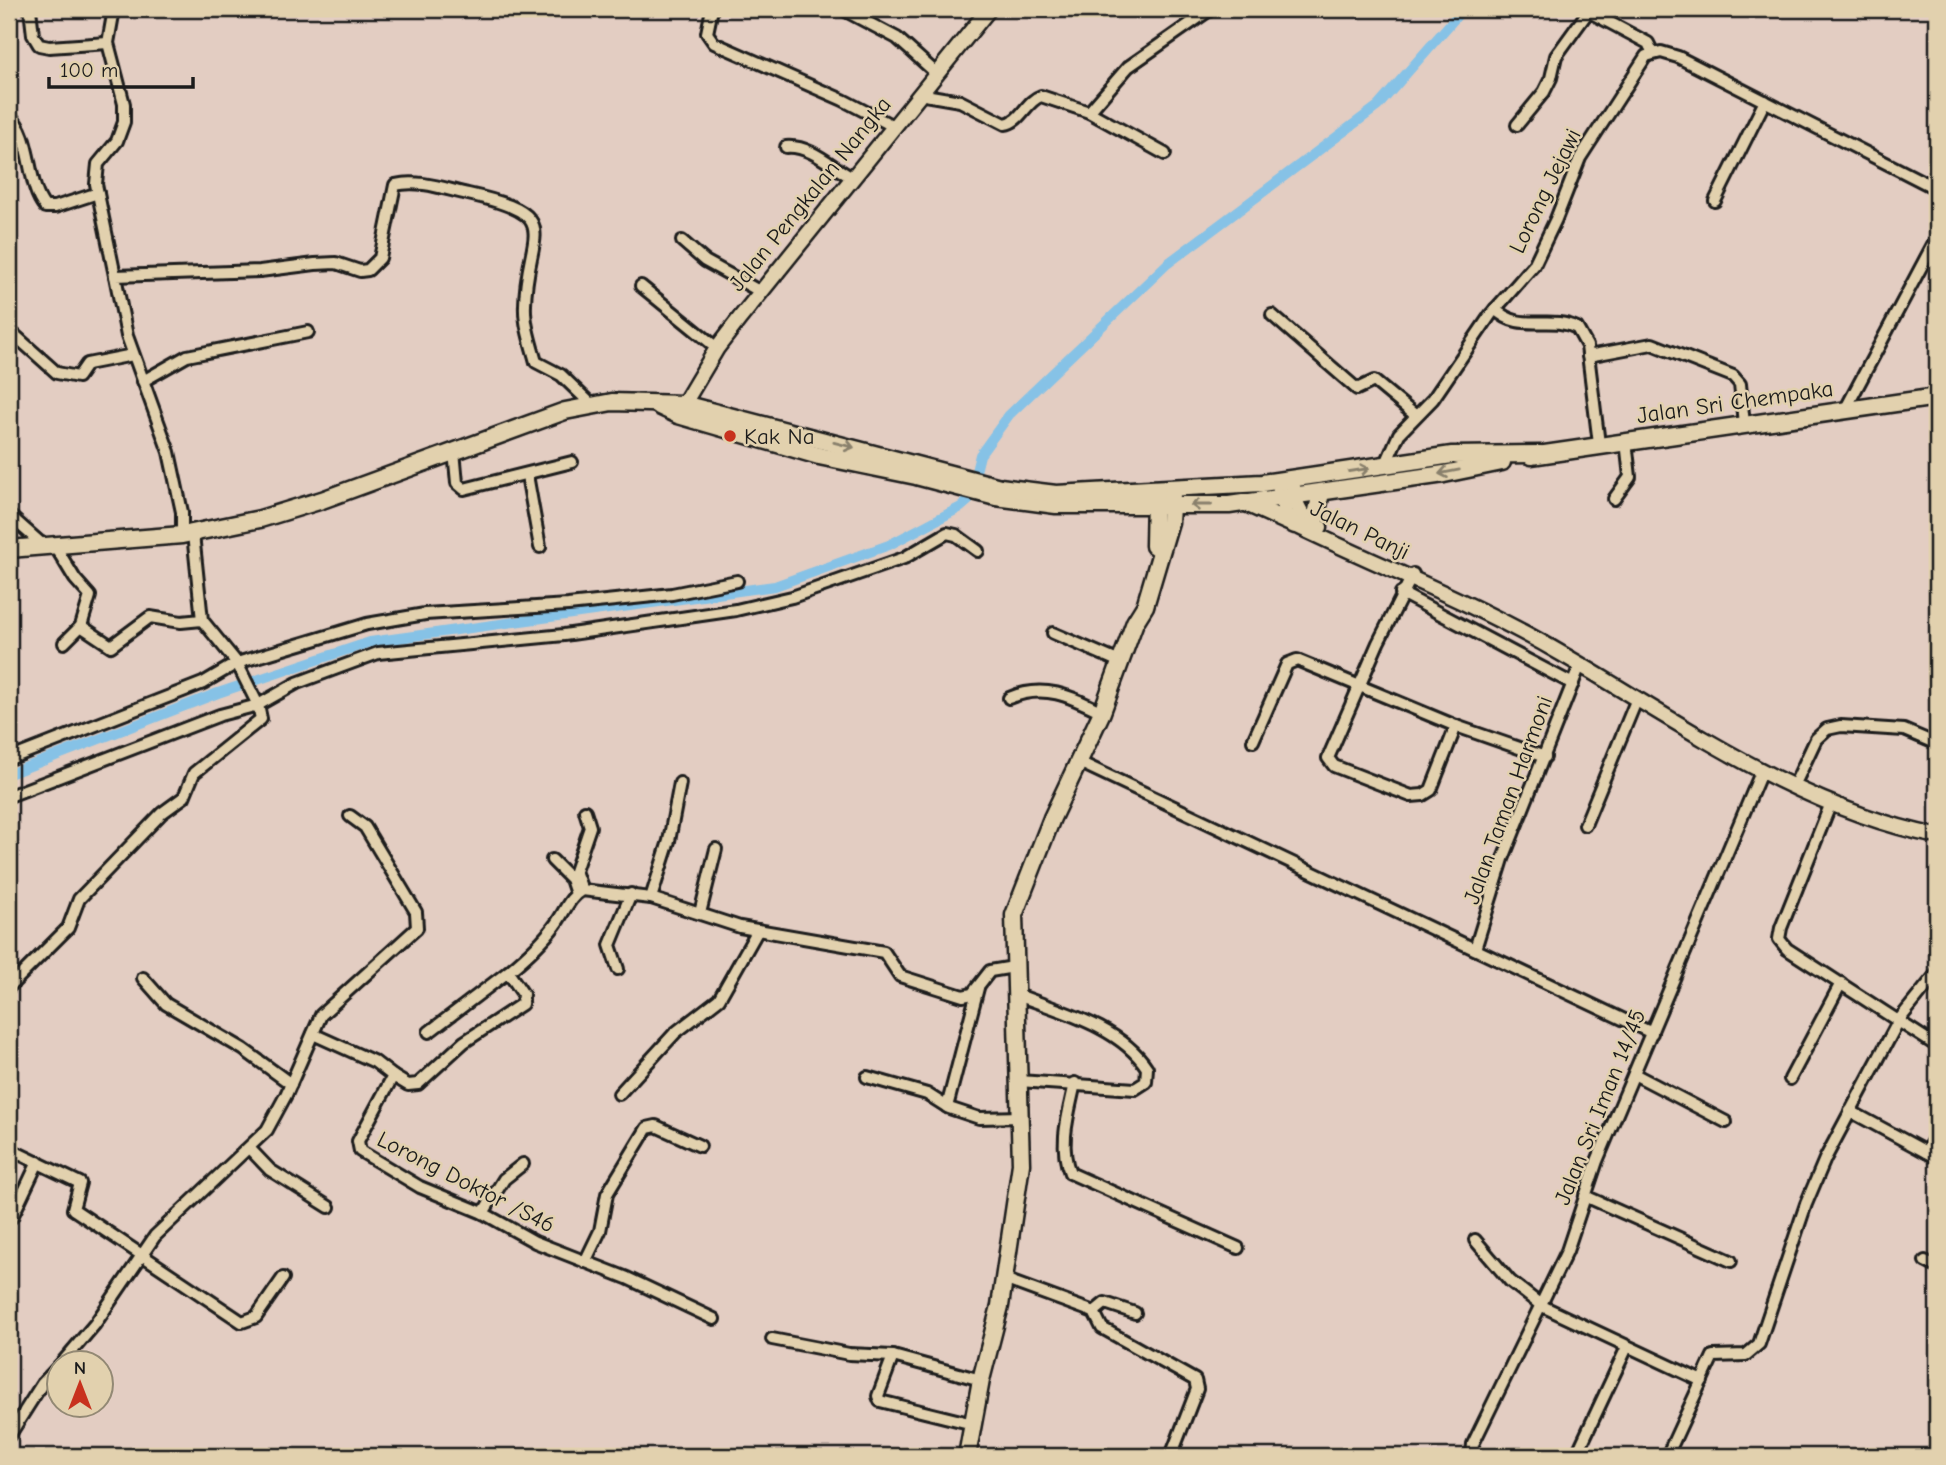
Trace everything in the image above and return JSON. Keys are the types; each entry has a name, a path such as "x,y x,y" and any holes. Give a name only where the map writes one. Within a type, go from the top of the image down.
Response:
{"main road":[{"name":"Jalan Sri Chempaka","path":"1540,454 1937,397"},
{"path":"9,549 187,534 291,511 453,451 592,404 657,404 680,409 819,456 950,479 994,492 1056,505 1161,500 1172,488 1285,480 1452,455 1540,454"},
{"path":"994,492 1244,503 1444,474 1540,454"},
{"path":"1314,524 1321,493"},
{"path":"967,1456 1004,1279 1019,1189 1022,1117 1014,915 1020,894 1102,712 1135,622 1145,606 1170,522 1161,500"},
{"path":"1244,503 1295,525"}],"street":[{"path":"30,9 34,41 39,45 49,47 108,43"},
{"path":"9,987 68,928 79,899 157,818 184,797 194,773 257,725 261,719 256,700 239,667 202,620 169,452 156,408 133,355 98,193 98,164 117,141 124,122 124,104 108,43 114,9"},
{"path":"712,9 708,33 714,43 843,100 892,126"},
{"name":"Jalan Pengkalan Nangka","path":"680,409 718,348 761,292 892,126 989,9"},
{"path":"1089,112 1128,66 1209,9"},
{"path":"844,10 897,38 936,73"},
{"path":"1517,125 1544,92 1551,78 1556,56 1589,10 1648,43 1653,53 1678,57 1937,189"},
{"name":"Lorong Jejawi","path":"1385,466 1399,433 1433,399 1495,309 1534,265 1580,158 1640,62 1653,53"},
{"path":"919,94 960,102 1005,124 1013,122 1034,99 1041,96 1089,112 1165,154"},
{"path":"1715,201 1765,101"},
{"path":"9,115 16,125 31,163 39,201 45,207 55,207 98,193"},
{"path":"786,146 799,146 812,152 852,178"},
{"path":"116,276 260,271 337,263 360,271 368,270 380,258 395,186 415,183 474,196 516,208 530,218 536,239 524,305 536,362 561,375 592,404"},
{"path":"1845,410 1937,237"},
{"path":"682,241 705,261 761,292"},
{"path":"641,286 718,348"},
{"path":"1495,309 1514,322 1560,323 1577,328 1586,344 1600,444"},
{"path":"1272,315 1357,389 1360,390 1374,381 1415,415"},
{"path":"9,330 66,377 78,377 88,364 133,355"},
{"path":"143,381 187,356 308,332"},
{"path":"1588,356 1652,344 1733,376 1740,384 1744,424"},
{"path":"1614,499 1630,477 1626,441"},
{"path":"453,451 460,488 572,463"},
{"path":"527,475 540,547"},
{"path":"1285,480 1287,498 1314,524 1426,585 1486,613 1580,665 1636,701 1831,803 1881,822 1937,836"},
{"name":"Jalan Panji","path":"1287,498 1295,525 1411,577"},
{"path":"9,515 50,546 90,596 81,626 64,643"},
{"path":"9,796 378,653 565,635 736,610 792,597 904,558 947,533 956,535 978,551"},
{"path":"1411,577 1401,593 1328,754 1334,766 1413,797 1423,796 1432,788 1456,726"},
{"path":"9,759 239,667 395,618 620,600 737,581"},
{"path":"1401,593 1573,684"},
{"path":"1446,617 1457,599"},
{"path":"1478,634 1486,613"},
{"path":"81,626 111,646 150,617 181,622 202,620"},
{"path":"1052,633 1120,662"},
{"path":"1253,741 1289,662 1302,660 1456,726 1545,757"},
{"name":"Jalan Taman Harmoni","path":"1475,949 1502,861 1580,665"},
{"path":"1009,698 1037,690 1064,693 1102,712"},
{"path":"1585,825 1636,701"},
{"path":"1794,786 1816,739 1827,729 1841,726 1904,730 1937,744"},
{"path":"1079,762 1652,1033"},
{"name":"Jalan Sri Iman 14/45","path":"1472,1456 1473,1444 1567,1251 1634,1074 1762,769"},
{"path":"651,898 669,841 680,783"},
{"path":"1831,803 1779,939 1787,949 1937,1046"},
{"path":"429,1032 529,955 579,891 575,872 590,827 585,811"},
{"path":"72,1350 94,1324 155,1236 250,1149 267,1130 291,1084 321,1015 417,928 418,919 365,827 350,816"},
{"path":"700,913 716,849"},
{"path":"552,860 579,891 651,898 758,930 884,952 900,976 963,996 972,994 990,971 1014,967"},
{"path":"618,969 610,945 631,894"},
{"path":"619,1094 676,1033 719,999 758,930"},
{"path":"313,1034 375,1062 408,1085 418,1084 464,1042 522,1003 523,994 508,972"},
{"path":"1667,1456 1713,1356 1746,1355 1759,1344 1806,1204 1850,1111 1899,1020 1937,973"},
{"path":"143,978 166,1004 243,1049 291,1084"},
{"path":"1790,1079 1841,984"},
{"path":"947,1107 979,985"},
{"path":"1016,994 1079,1019 1127,1045 1147,1068 1146,1082 1135,1089 1019,1081"},
{"path":"1634,1074 1726,1122"},
{"name":"Lorong Doktor /S46","path":"393,1076 358,1141 358,1149 420,1187 483,1213 535,1242 714,1319"},
{"path":"867,1077 927,1094 947,1107 979,1118 999,1120 1022,1117"},
{"path":"1075,1083 1064,1143 1065,1162 1070,1173 1238,1248"},
{"path":"1850,1111 1937,1158"},
{"path":"585,1262 600,1231 607,1194 648,1128 656,1126 700,1146"},
{"path":"1926,1152 1937,1134"},
{"path":"9,1149 80,1183 73,1209 242,1322 256,1317 283,1279"},
{"path":"250,1149 270,1170 329,1207"},
{"path":"12,1217 38,1162"},
{"path":"483,1213 503,1179 523,1164"},
{"path":"1586,1196 1731,1261"},
{"path":"1475,1240 1510,1281 1542,1307 1703,1381"},
{"path":"1925,1261 1937,1267"},
{"path":"1004,1279 1094,1312 1102,1328 1197,1384 1171,1456"},
{"path":"1094,1312 1105,1303 1135,1313"},
{"path":"772,1339 849,1354 893,1356 981,1380"},
{"path":"1576,1456 1627,1347"},
{"path":"893,1356 878,1396 880,1401 973,1424"},
{"path":"9,1436 46,1380"}],"waterway":[{"path":"9,774 218,693 370,642 775,586 889,545 961,507 969,500 980,455 1009,415 1167,264 1378,106 1463,9"}],"place":[{"name":"Kak Na","path":"730,436"}]}
